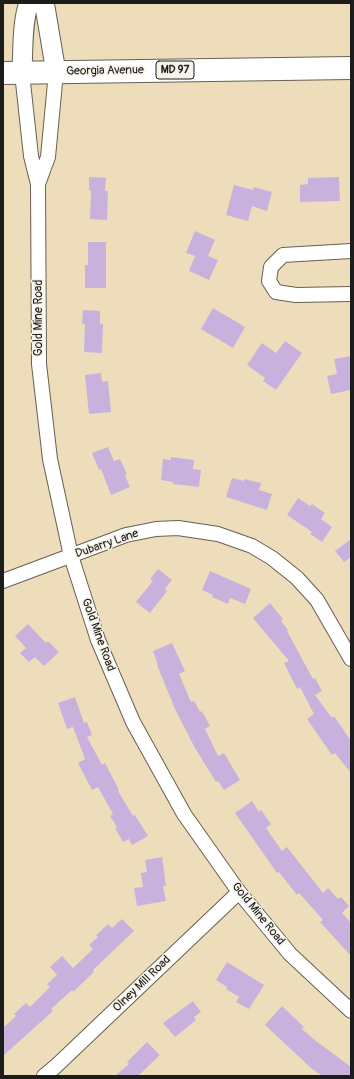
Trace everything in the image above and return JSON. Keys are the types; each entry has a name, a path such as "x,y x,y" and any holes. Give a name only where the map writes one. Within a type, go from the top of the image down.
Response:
{"main road":[{"name":"Georgia Avenue","path":"12,73 351,68"}],"street":[{"name":"Gold Mine Road","path":"29,3 27,8 24,35 12,73 38,184 39,364 50,459 71,556 98,640 133,722 184,814 239,892 290,954 351,1012"},
{"name":"Gold Mine Road","path":"38,184 48,157 56,72 45,7 42,3"},
{"path":"351,251 282,255 271,267 269,281 276,292 296,295 351,294"},
{"name":"Dubarry Lane","path":"3,581 126,535 156,529 178,528 218,534 252,546 272,558 297,578 317,600 351,659"},
{"name":"Olney Mill Road","path":"44,1076 239,892"}],"building":[{"path":"89,177 106,178 105,191 108,191 107,220 90,219 91,191 89,190"},
{"path":"339,177 340,201 300,202 300,185 308,184 308,178"},
{"path":"234,185 253,190 254,187 272,192 267,211 252,206 248,221 226,215"},
{"path":"195,231 215,240 208,256 218,260 209,280 189,271 195,256 186,253"},
{"path":"88,242 106,242 106,288 85,288 85,265 88,265"},
{"path":"213,308 245,327 233,348 201,329"},
{"path":"83,310 100,311 100,324 103,324 102,353 84,352 85,324 82,324"},
{"path":"285,341 302,353 276,390 263,381 265,378 247,365 262,343 276,353"},
{"path":"351,356 351,390 331,394 327,376 337,374 334,359"},
{"path":"101,373 102,382 108,381 111,412 89,414 85,375"},
{"path":"108,447 114,461 120,459 127,474 125,475 130,487 111,495 101,469 99,470 92,453"},
{"path":"171,457 194,460 193,469 201,470 199,487 173,484 173,482 161,480 163,459 171,460"},
{"path":"232,478 261,483 259,490 272,494 267,510 226,497"},
{"path":"298,498 310,506 312,504 325,513 321,519 332,527 322,542 310,534 312,532 287,515"},
{"path":"351,539 351,557 344,562 335,551"},
{"path":"158,569 172,580 165,589 167,591 150,613 136,602 153,581 150,579"},
{"path":"210,571 251,589 245,604 230,598 228,604 212,597 213,595 202,590"},
{"path":"270,603 283,619 281,621 288,630 287,631 313,679 315,678 322,691 315,695 332,718 334,716 351,741 351,773 335,753 332,755 307,719 314,714 300,687 297,689 284,663 289,661 253,618"},
{"path":"28,624 46,643 48,641 59,652 44,666 35,657 29,662 20,653 26,648 15,636"},
{"path":"172,643 185,671 179,674 191,702 194,701 200,712 202,711 210,726 205,729 218,756 224,753 240,780 224,790 218,781 216,782 195,748 175,709 157,665 153,651"},
{"path":"75,697 84,723 87,722 92,735 87,737 102,765 105,763 119,790 118,791 133,816 135,815 148,836 132,845 129,839 123,842 115,828 117,827 110,816 113,814 98,787 92,790 78,763 85,759 73,727 67,729 58,703"},
{"path":"252,801 259,812 261,810 271,824 266,828 282,851 287,847 323,893 328,888 338,899 341,897 349,906 342,913 351,923 351,956 320,922 323,920 299,893 297,895 279,872 277,873 235,813"},
{"path":"162,857 166,886 163,886 166,901 137,906 134,888 143,887 141,873 147,872 145,860"},
{"path":"122,919 134,931 93,970 94,972 73,992 72,990 51,1009 53,1011 3,1056 3,1028 16,1016 14,1014 26,1003 30,1007 50,987 47,984 57,975 50,967 62,956 73,968 93,949 89,945 98,937 96,935 108,924 112,928"},
{"path":"227,962 264,985 249,1009 236,1002 239,997 226,989 227,987 216,980"},
{"path":"193,1001 201,1012 194,1017 196,1020 175,1037 163,1023"},
{"path":"282,1006 304,1027 302,1029 351,1067 351,1076 322,1076 311,1068 265,1025"},
{"path":"147,1042 160,1055 138,1076 115,1076 129,1064 127,1062"}]}
